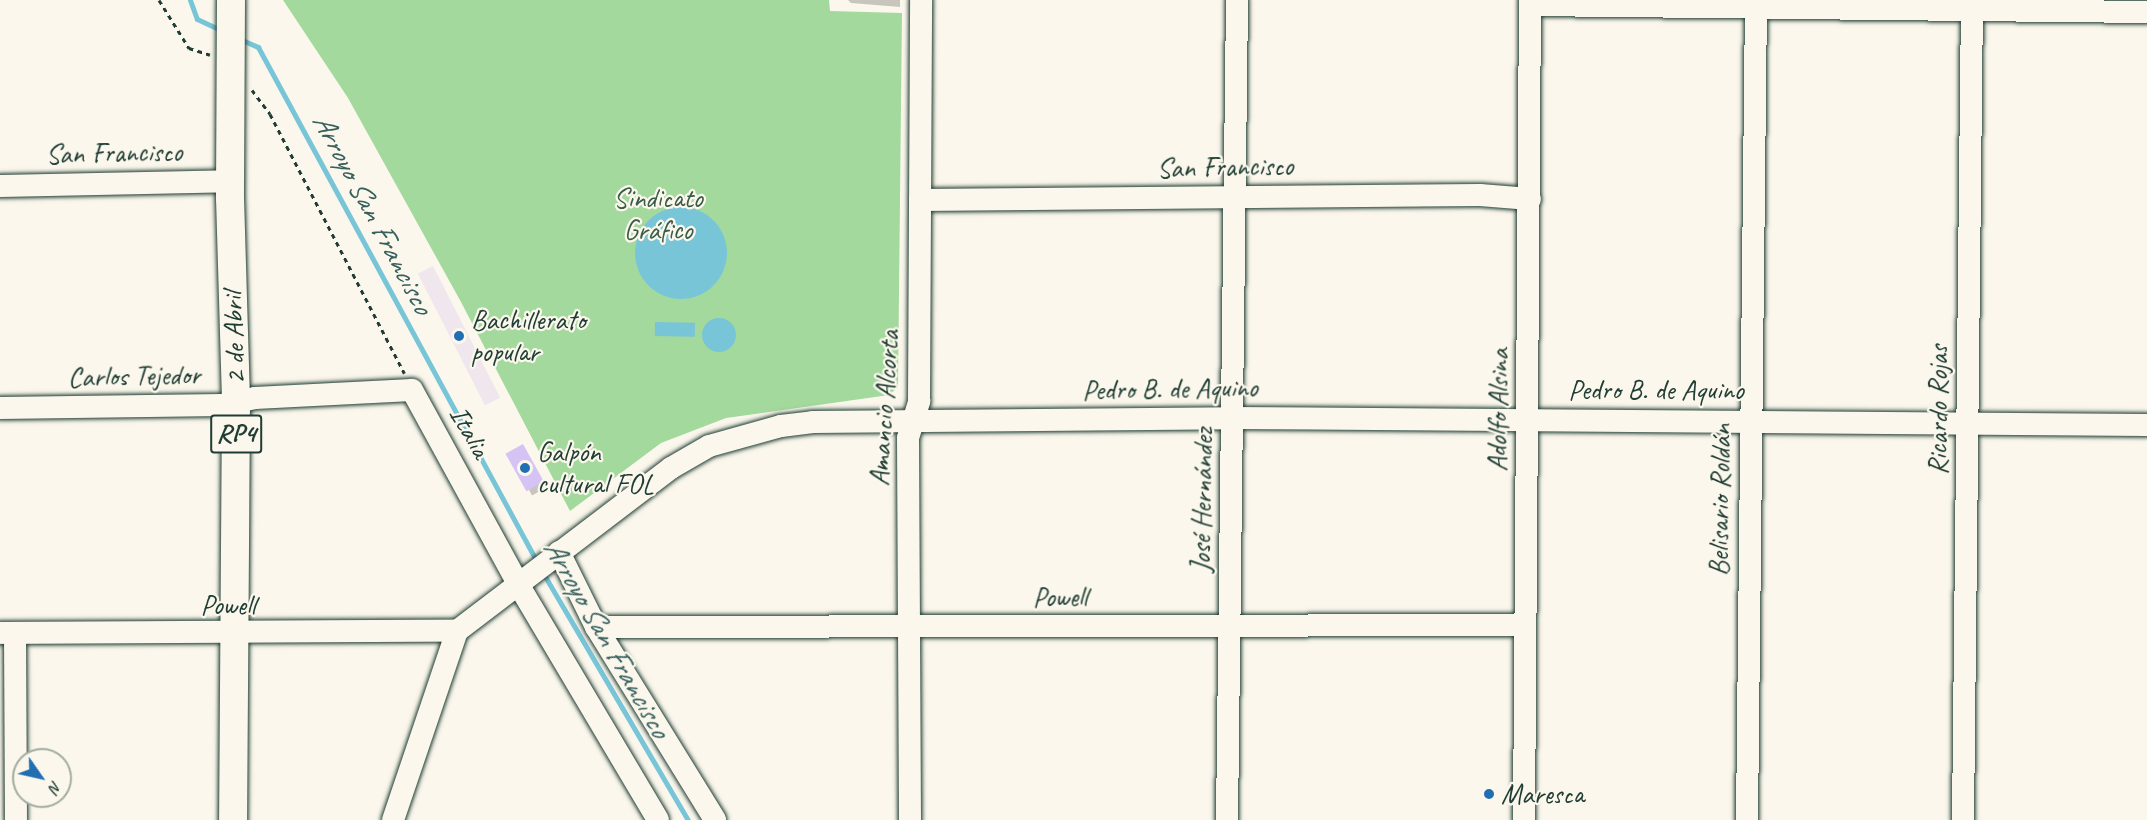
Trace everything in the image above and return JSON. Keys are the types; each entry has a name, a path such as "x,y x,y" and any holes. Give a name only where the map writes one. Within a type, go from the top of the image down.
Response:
{"main road":[{"name":"2 de Abril","path":"230,9 230,181 236,403 233,820"}],"street":[{"name":"Amancio Alcorta","path":"910,820 908,438 919,401 921,0"},
{"name":"José Hernández","path":"1227,820 1237,0"},
{"path":"1530,2 1972,4 2147,12"},
{"name":"Adolfo Alsina","path":"1524,820 1529,419 1530,2"},
{"name":"Belisario Roldán","path":"1747,820 1756,4"},
{"name":"Ricardo Rojas","path":"1963,820 1972,4"},
{"name":"San Francisco","path":"0,186 230,181"},
{"name":"San Francisco","path":"920,200 1480,195 1530,199"},
{"name":"Carlos Tejedor","path":"0,408 236,403 255,398 412,390"},
{"name":"Italia","path":"412,390 658,820"},
{"name":"Pedro B. de Aquino","path":"457,631 632,494 709,446 781,426 813,422 1233,418 1750,420 1967,425 2147,425"},
{"path":"553,556 716,820"},
{"name":"Powell","path":"596,627 909,629 1231,625 1525,625"},
{"path":"393,820 457,631"},
{"name":"Powell","path":"7,633 236,635 457,631"},
{"path":"7,633 16,820"}],"path":[{"name":"Italia","path":"159,0 189,48 230,63 270,114 412,390"}],"shaded area":[{"name":"Bachillerato popular","path":"433,266 500,398 485,406 418,274"}],"green space":[{"name":"Sindicato Gráfico","path":"283,0 829,0 830,11 902,13 898,387 889,395 726,418 661,443 570,511 461,302 348,98"}],"water":[{"path":"681,207 699,210 714,220 724,235 727,253 724,271 714,286 699,296 681,299 663,296 648,286 638,271 635,253 638,235 648,220 663,210"},
{"path":"719,318 731,323 736,335 731,347 719,352 707,347 702,335 707,323"},
{"path":"655,322 695,323 695,337 655,336"}],"building":[{"name":"Galpón cultural FOL","path":"523,444 544,482 526,491 506,454"}],"waterway":[{"name":"Arroyo San Francisco","path":"190,0 197,19 223,31"},
{"name":"Arroyo San Francisco","path":"240,39 258,47 537,562"},
{"name":"Arroyo San Francisco","path":"543,573 688,820"}],"place":[{"name":"Bachillerato popular","path":"459,336"},
{"name":"Galpón cultural FOL","path":"525,468"},
{"name":"Maresca","path":"1489,794"}]}
